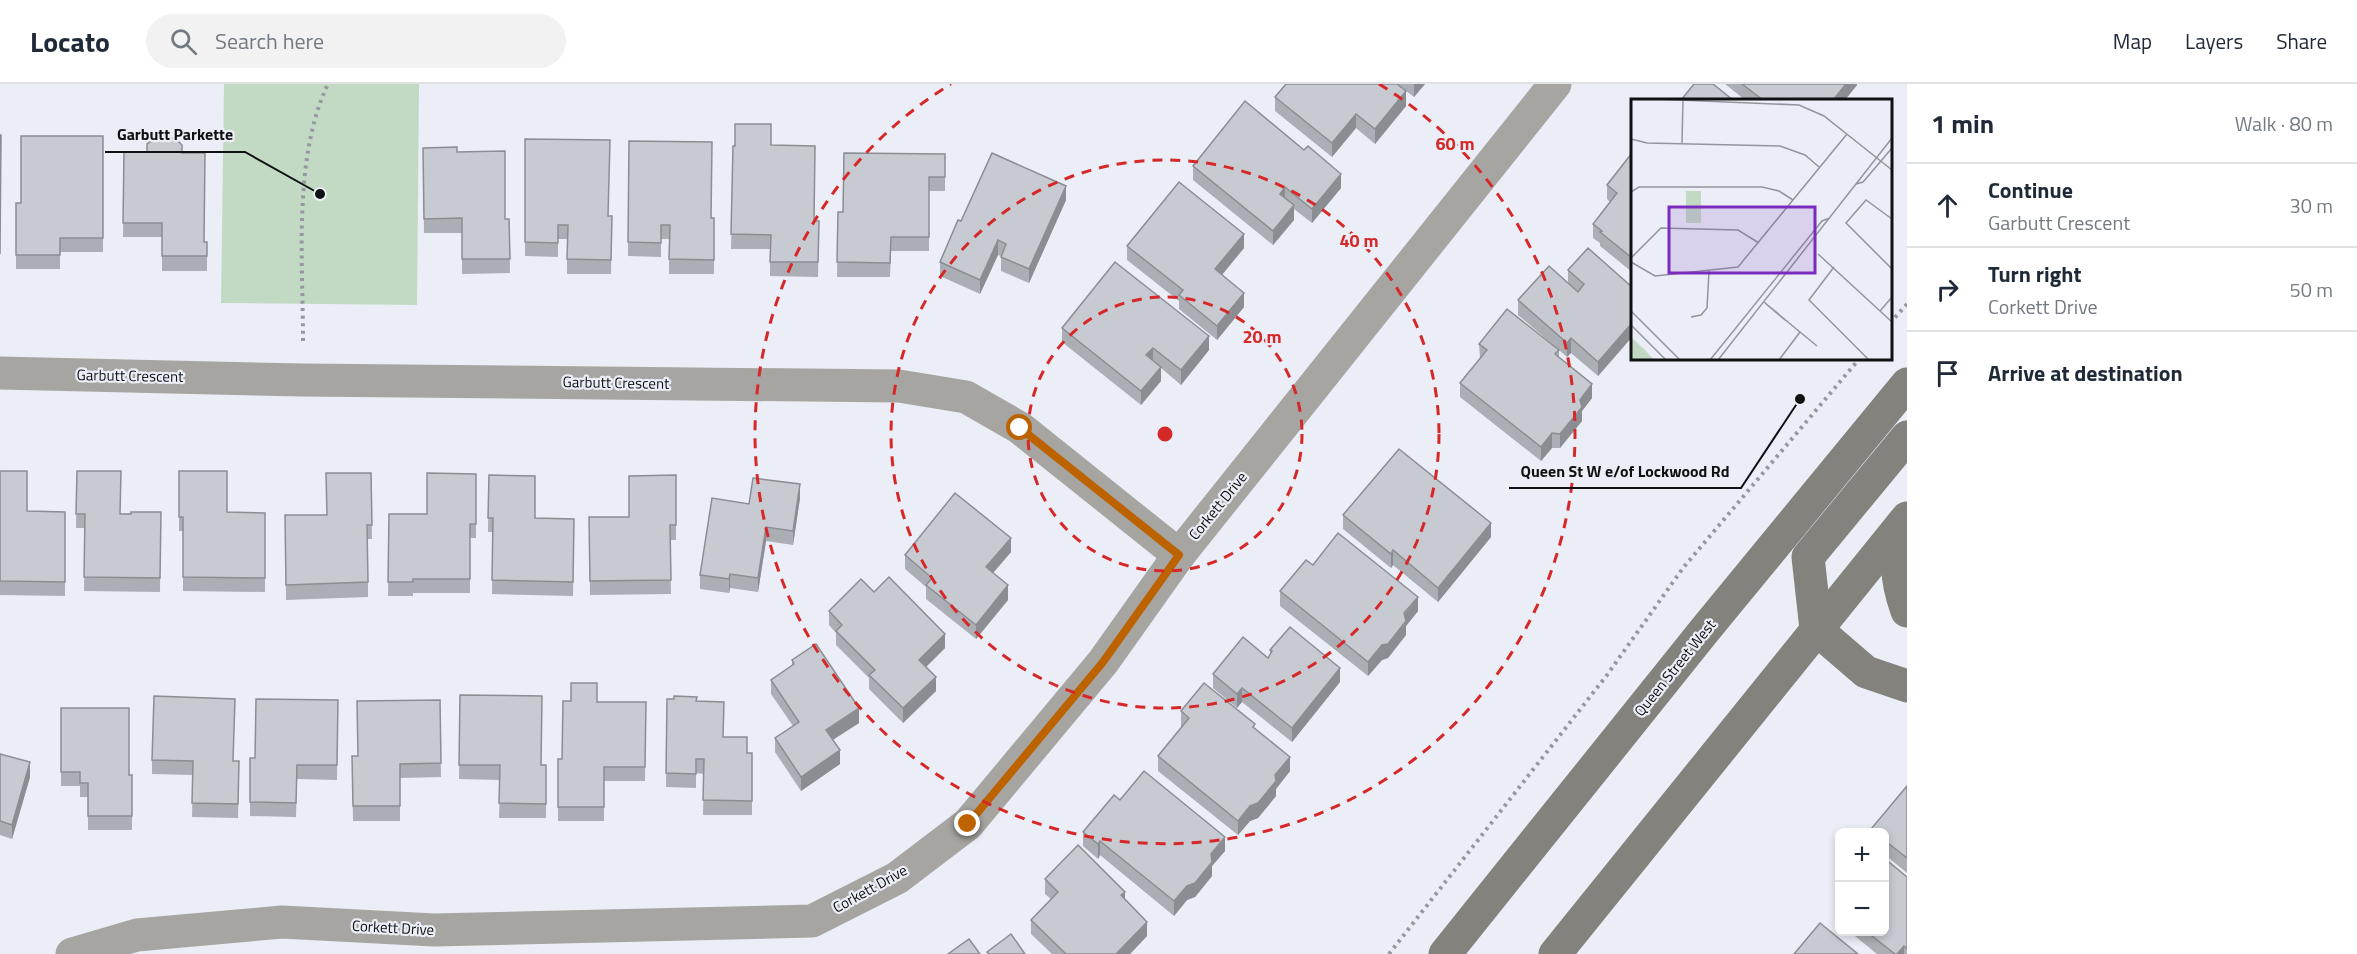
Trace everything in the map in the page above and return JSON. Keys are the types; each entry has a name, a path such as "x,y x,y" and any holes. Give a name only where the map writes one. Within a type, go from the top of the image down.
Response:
{"main road":[{"name":"Queen Street West","path":"1445,954 1704,631 1907,384"},
{"path":"1907,437 1808,557 1816,629 1866,672 1907,686"},
{"path":"1555,954 1907,518"},
{"path":"1907,538 1900,546 1898,568 1901,594 1907,611"}],"street":[{"name":"Corkett Drive","path":"72,954 137,935 282,922 434,930 526,941 812,921 897,878 968,824 1103,662 1179,555 1555,84"},
{"name":"Garbutt Crescent","path":"0,373 302,380 898,386 966,398 1020,428 1179,555"}],"path":[{"path":"302,380 303,185 318,106 328,84"},
{"path":"1892,321 1907,304"},
{"path":"1389,954 1607,675 1683,568 1858,360"}],"green space":[{"path":"224,84 419,84 417,305 221,303"}],"building":[{"path":"1286,84 1397,84 1406,91 1375,129 1356,114 1332,143 1275,97"},
{"path":"1694,84 1713,84 1732,99 1682,99"},
{"path":"1742,84 1846,84 1834,99 1762,99"},
{"path":"1245,101 1304,150 1308,146 1341,174 1312,209 1285,187 1280,194 1294,205 1273,231 1193,166"},
{"path":"735,124 771,124 771,145 815,146 814,221 819,221 818,262 770,262 771,235 731,234"},
{"path":"0,135 1,135 0,254"},
{"path":"21,136 103,136 103,238 60,238 60,255 16,255 16,203 21,203"},
{"path":"156,138 175,138 182,145 182,153 205,153 204,242 207,242 207,256 162,256 162,223 123,223 124,152 147,152 147,144"},
{"path":"525,139 610,140 608,216 612,216 611,260 567,259 568,225 558,225 558,243 525,242"},
{"path":"629,141 712,142 711,218 714,218 714,260 669,259 670,225 661,225 661,243 628,242"},
{"path":"457,147 457,152 505,151 505,219 509,219 510,259 462,259 462,218 424,219 423,148"},
{"path":"844,153 945,154 945,177 929,177 929,237 891,237 890,263 837,262 838,212 843,212"},
{"path":"992,153 1066,186 1029,269 1001,257 1006,244 998,240 980,280 940,262 958,220 961,221"},
{"path":"1631,154 1631,257 1593,224 1617,193 1607,185"},
{"path":"1179,182 1244,234 1215,269 1244,293 1217,326 1179,295 1183,290 1127,246"},
{"path":"1588,248 1631,286 1631,324 1598,362 1571,338 1567,343 1518,300 1549,266 1578,292 1584,284 1568,270"},
{"path":"1115,262 1209,336 1181,370 1153,348 1146,355 1161,367 1141,391 1062,328"},
{"path":"1507,309 1559,350 1555,354 1592,384 1580,400 1582,407 1560,434 1552,433 1541,447 1460,383 1487,350 1479,344"},
{"path":"1399,449 1491,523 1438,588 1393,550 1391,554 1343,515"},
{"path":"0,471 27,471 27,511 65,512 65,582 0,581"},
{"path":"77,471 121,471 120,514 161,512 160,578 84,577 85,514 76,514"},
{"path":"179,471 227,471 227,512 265,513 265,578 183,577 183,517 179,517"},
{"path":"326,473 371,473 372,525 367,525 368,582 286,585 285,515 327,515"},
{"path":"427,473 476,474 476,524 470,524 470,579 413,579 413,582 388,582 389,514 427,514"},
{"path":"489,475 535,476 535,518 574,519 573,582 492,580 493,518 488,518"},
{"path":"676,475 676,525 670,525 671,580 590,581 589,517 629,517 629,476"},
{"path":"753,478 800,484 793,531 766,527 758,578 730,574 729,579 700,575 712,498 749,504"},
{"path":"955,493 1011,538 986,567 1008,585 976,625 926,585 932,578 905,555"},
{"path":"1338,533 1418,597 1404,613 1406,621 1388,644 1382,645 1368,662 1280,591 1306,560 1313,565"},
{"path":"889,577 945,634 919,660 936,677 903,708 869,675 875,670 836,631 842,625 829,611 861,579 874,592"},
{"path":"1290,627 1340,668 1292,728 1242,688 1237,694 1213,674 1243,637 1268,658 1272,651 1270,650"},
{"path":"816,644 859,708 826,730 840,750 801,777 775,738 799,722 771,680 794,664 792,660"},
{"path":"571,683 597,683 597,702 646,702 645,767 604,767 604,807 558,807 558,759 562,759 563,701 571,701"},
{"path":"1204,683 1255,724 1253,727 1290,757 1275,775 1276,781 1258,803 1250,806 1238,821 1158,756 1189,718 1181,711"},
{"path":"460,695 542,696 541,765 546,765 546,804 499,803 500,765 459,765"},
{"path":"154,696 235,699 233,761 239,761 238,804 192,803 193,761 152,760"},
{"path":"674,696 697,697 696,701 724,702 723,737 747,737 747,753 752,753 752,801 703,800 704,759 696,759 696,774 666,773 667,699 674,699"},
{"path":"256,699 338,700 337,765 297,765 296,803 250,802 250,758 255,758"},
{"path":"440,700 441,763 400,764 400,806 353,806 352,756 358,756 357,701"},
{"path":"61,708 129,708 129,775 132,775 132,816 88,816 88,783 80,783 80,772 61,772"},
{"path":"0,754 30,762 12,825 0,821"},
{"path":"1144,771 1225,837 1211,854 1212,862 1195,883 1187,886 1174,901 1100,841 1098,844 1083,832 1114,795 1120,800"},
{"path":"1907,786 1907,858 1889,844 1889,828 1872,828"},
{"path":"1078,845 1125,892 1121,895 1147,922 1116,954 1066,954 1031,920 1058,892 1045,879"},
{"path":"1889,862 1907,877 1907,949 1904,946 1895,954 1872,936 1889,936"},
{"path":"1820,923 1858,954 1794,954"},
{"path":"1011,934 1025,954 989,954 987,952"},
{"path":"969,939 980,954 948,954"}],"place":[{"name":"Garbutt Parkette","path":"320,194"},
{"name":"Queen St W e/of Lockwood Rd","path":"1800,399"}],"route":[{"path":"968,824 1103,662 1179,555 1020,428"}]}
